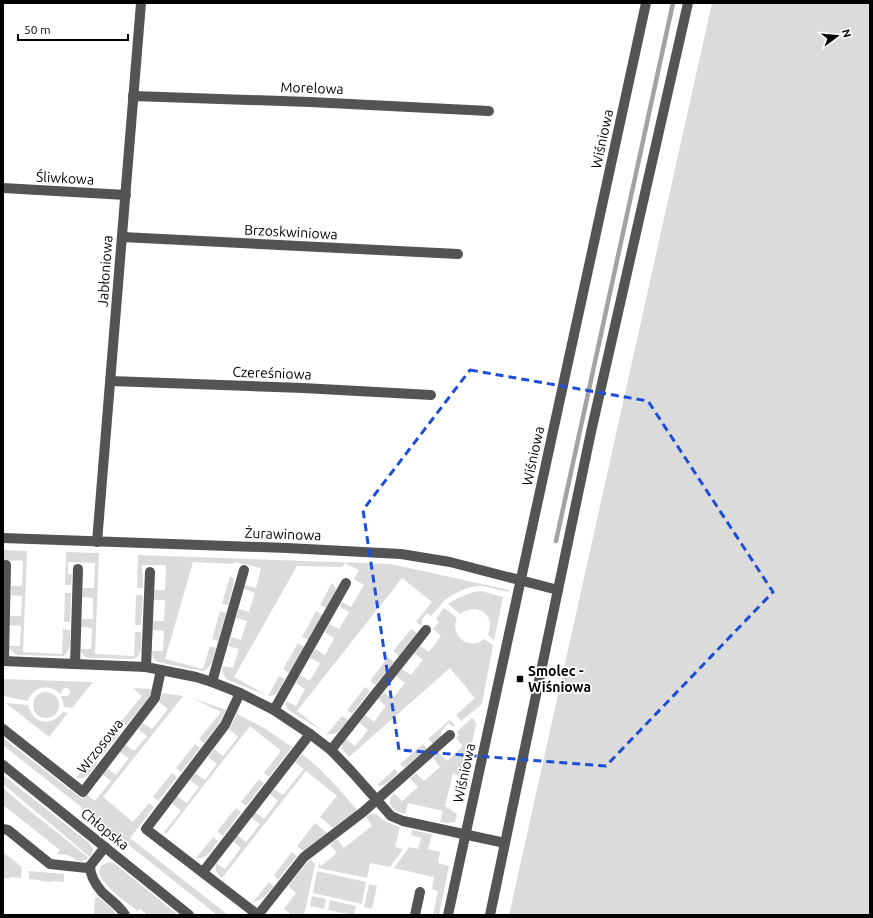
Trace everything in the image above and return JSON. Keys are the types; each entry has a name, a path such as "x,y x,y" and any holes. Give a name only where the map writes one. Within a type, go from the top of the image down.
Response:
{"street":[{"name":"Jabłoniowa","path":"97,542 141,3"},
{"name":"Wiśniowa","path":"448,915 646,3"},
{"path":"490,915 593,424 688,3"},
{"name":"Morelowa","path":"133,96 310,102 489,111"},
{"name":"Śliwkowa","path":"3,188 126,195"},
{"name":"Brzoskwiniowa","path":"122,237 458,254"},
{"name":"Czereśniowa","path":"111,381 303,388 431,395"},
{"name":"Żurawinowa","path":"3,538 287,548 401,554 450,562 558,590"},
{"path":"6,565 3,661 146,667 196,677 212,682 240,693 274,710 310,734 331,750 391,816 402,821 505,843"},
{"path":"75,664 78,569"},
{"path":"212,682 244,570"},
{"path":"146,667 150,572"},
{"path":"274,710 346,583"},
{"path":"331,750 426,630"},
{"name":"Wrzosowa","path":"3,729 83,792 155,698 161,670"},
{"path":"240,693 224,725 146,828 258,915 304,857 363,812 450,735"},
{"path":"203,872 310,734"},
{"name":"Chłopska","path":"3,765 189,915"},
{"path":"3,828 8,830 50,864 87,868 105,847"},
{"path":"90,866 92,876 102,892 117,905 125,915"},
{"path":"416,915 420,892"}],"highlighted area":[{"path":"470,370 648,401 773,592 606,766 399,750 363,510"}],"shaded area":[{"path":"712,3 870,3 870,915 509,915"},
{"path":"3,550 27,551 23,652 62,654 63,629 70,630 69,647 64,656 18,655 13,653 9,646 20,646 21,626 10,625 10,616 21,616 22,596 11,595 11,586 22,586 23,561 3,561"},
{"path":"66,552 99,553 95,654 134,656 135,632 141,632 141,648 137,657 133,659 89,658 82,654 81,649 91,649 92,628 81,627 82,619 93,619 93,598 82,597 83,588 94,588 95,563 68,562 68,574 72,575 71,585 65,585"},
{"path":"138,555 391,564 509,590 508,592 483,586 467,588 446,599 431,616 427,613 422,619 422,626 416,622 432,602 402,578 297,711 324,731 287,709 286,701 296,706 305,689 296,683 300,675 310,681 320,663 310,658 315,649 325,655 334,638 325,632 329,624 339,629 349,612 339,606 342,602 351,607 364,585 354,579 359,570 345,563 342,567 297,566 234,677 268,696 226,679 222,671 223,666 233,668 239,649 228,646 231,637 241,640 247,621 236,618 239,609 249,612 255,593 244,589 245,585 256,588 261,568 235,562 233,564 193,562 165,659 203,669 210,646 216,648 211,664 203,671 157,662 153,658 152,651 163,651 164,631 153,630 153,621 164,621 165,600 154,600 154,590 165,590 166,565 142,565 143,588 137,588"},
{"path":"230,576 233,578 234,582 228,605 222,604"},
{"path":"332,583 336,590 326,608 320,605"},
{"path":"481,591 503,597 494,640 488,635 490,624 488,617 485,614 481,611 473,609 464,611 460,614 448,604 468,594"},
{"path":"65,593 71,593 70,622 64,622"},
{"path":"136,595 143,595 141,625 135,625"},
{"path":"444,608 457,618 455,624 456,630 458,636 462,640 472,644 478,643 484,639 493,645 482,704 461,721 456,715 475,698 450,668 349,757 342,749 342,744 346,739 355,746 368,730 359,723 365,715 374,722 386,706 378,699 384,692 392,699 405,683 396,676 402,669 411,675 423,660 414,653 420,646 429,652 441,636 433,629 439,622 436,619"},
{"path":"220,611 226,613 218,641 212,639"},
{"path":"316,611 322,615 308,640 302,637"},
{"path":"411,629 417,633 399,656 393,651"},
{"path":"298,643 304,647 289,673 283,669"},
{"path":"388,657 394,662 375,685 370,681"},
{"path":"279,676 285,679 277,693 268,696"},
{"path":"3,679 93,682 72,708 64,707 61,696 67,696 70,694 68,688 64,688 60,694 52,688 47,687 38,689 33,692 28,701 3,696"},
{"path":"365,687 370,691 352,714 347,710"},
{"path":"133,688 152,689 150,696 125,727 120,723 142,696"},
{"path":"46,692 55,696 59,705 55,714 46,718 37,714 33,705 37,696"},
{"path":"163,693 183,696 103,797 133,822 149,803 154,807 130,838 228,915 217,915 3,745 3,738 82,799 86,794 95,801 111,781 102,774 107,768 116,775 129,758 120,752 125,745 134,751 147,736 138,729 143,723 152,729 168,709 159,702"},
{"path":"192,698 226,710 218,725 204,743 199,739 221,712"},
{"path":"6,703 28,705 34,717 43,722 53,720 63,712 68,713 49,737"},
{"path":"237,714 264,728 292,747 269,777 264,773 281,751 250,726 166,834 164,832 181,811 172,803 177,796 187,803 199,787 190,780 195,773 205,780 217,764 208,757 214,749 223,756 238,737 229,729"},
{"path":"342,716 348,720 342,728 334,734 327,734"},
{"path":"473,718 476,725 464,780 453,773 445,806 457,814 455,822 440,822 443,811 408,803 405,814 394,809 390,804 390,801 394,793 402,801 418,787 410,779 416,773 424,781 440,767 433,758 439,753 447,761 463,746 456,738 459,735 457,732"},
{"path":"450,720 455,725 453,727 449,723 441,731 441,737 433,744 428,739"},
{"path":"115,729 120,733 102,756 97,752"},
{"path":"195,744 200,748 181,772 176,768"},
{"path":"423,744 427,749 404,768 400,764"},
{"path":"302,754 324,773 357,810 333,828 320,817 337,796 306,771 222,878 217,873 215,866 216,863 225,869 241,848 233,841 237,835 246,842 260,824 251,817 255,812 264,819 278,801 270,794 274,789 283,795 304,769 295,762"},
{"path":"92,758 98,762 91,772 84,778 76,778"},
{"path":"395,769 398,773 391,780 386,784 380,786 377,785"},
{"path":"172,773 177,777 158,801 153,797"},
{"path":"3,775 89,843 93,849 90,857 3,784"},
{"path":"259,779 264,783 246,806 241,802"},
{"path":"3,788 89,858 79,861 67,855 57,854 60,850 3,805"},
{"path":"236,808 241,812 223,836 217,831"},
{"path":"370,814 376,814 386,822 400,827 395,847 403,849 390,867 370,863 367,878 318,868 319,863 321,866 337,853 330,845 337,839 344,848 372,826 366,817"},
{"path":"315,823 327,833 303,851 297,846"},
{"path":"412,830 432,834 428,849 440,852 438,863 449,866 439,915 433,915 438,891 432,889 434,877 394,868 409,847 418,849 421,838 411,835"},
{"path":"213,837 218,841 211,850 206,856 196,858"},
{"path":"3,852 22,867 21,878 3,878"},
{"path":"292,852 297,856 278,880 274,875"},
{"path":"311,859 315,865 304,915 292,915 284,909 296,893 288,886"},
{"path":"109,862 114,863 178,915 148,915 140,909 138,911 108,887 102,879 99,872 101,866"},
{"path":"29,871 64,874 64,882 29,879"},
{"path":"317,871 366,882 362,904 313,893"},
{"path":"269,882 274,886 262,898 253,902"},
{"path":"369,884 377,886 372,909 364,907"},
{"path":"312,896 326,899 324,909 310,906"},
{"path":"98,897 113,909 116,915 94,915 95,898"},
{"path":"330,900 356,906 354,915 328,910"}],"waterway":[{"path":"556,541 673,3"}],"place":[{"name":"Smolec - Wiśniowa","path":"520,679"}]}
